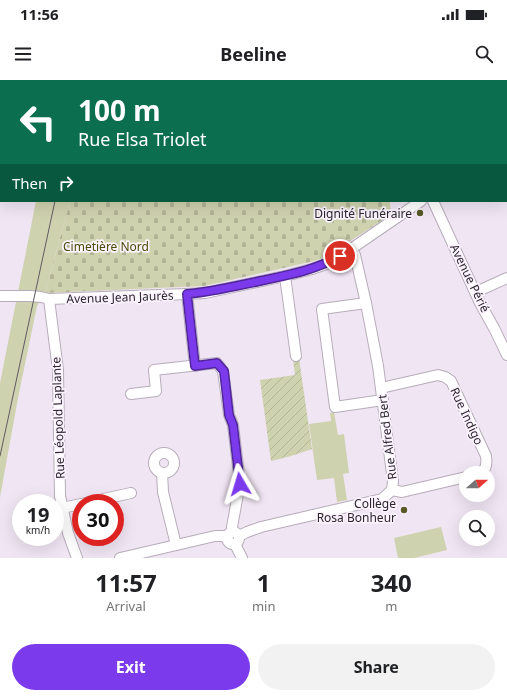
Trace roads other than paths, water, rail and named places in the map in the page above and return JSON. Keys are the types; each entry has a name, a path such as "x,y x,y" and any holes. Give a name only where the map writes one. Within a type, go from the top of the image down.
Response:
{"street":[{"name":"Avenue Jean Jaurès","path":"4,296 14,300 41,302 49,299 187,294 214,291 285,276 334,260 351,250 420,202"},
{"name":"Avenue Périé","path":"433,202 507,355"},
{"name":"Rue Alfred Bert","path":"234,538 260,527 382,499 392,490 394,481 376,352 355,255 351,250"},
{"path":"285,276 296,356"},
{"path":"476,292 507,278"},
{"path":"187,294 195,366"},
{"name":"Rue Léopold Laplante","path":"49,299 58,370 60,494"},
{"path":"366,303 322,309 335,407 383,400"},
{"path":"131,394 156,391 154,370 217,363 224,371 229,415 233,425 240,484 232,527 234,538 242,558"},
{"name":"Rue Indigo","path":"381,388 438,375 446,377 451,381 486,456 486,466"},
{"path":"162,473 163,492 176,545"},
{"path":"392,490 402,492 459,479"},
{"path":"124,495 131,493"},
{"name":"Rue Léopold Laplante","path":"64,516 77,558"},
{"path":"120,558 215,536 234,538"}],"tram line":[{"path":"0,456 55,202"}],"place":[{"name":"Dignité Funéraire","path":"420,213"},
{"name":"Collège Rosa Bonheur","path":"404,510"}],"park label":[{"name":"Cimetière Nord","path":"106,246"}]}
